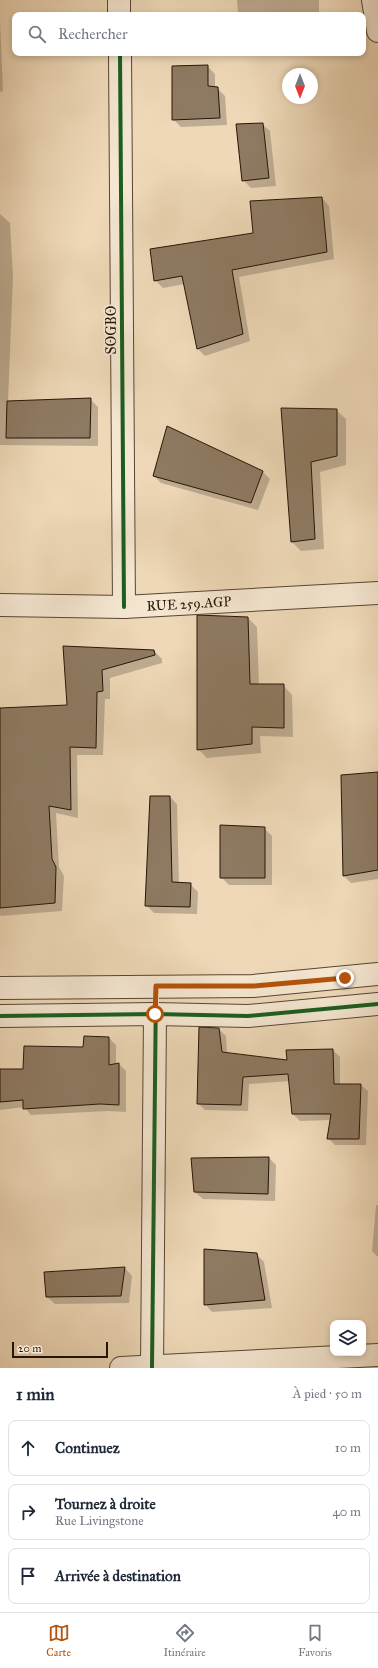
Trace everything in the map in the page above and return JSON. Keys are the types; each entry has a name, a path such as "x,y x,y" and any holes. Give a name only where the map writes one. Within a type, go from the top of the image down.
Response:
{"street":[{"path":"119,0 119,12"},
{"path":"373,0 378,31"},
{"name":"SOGBO","path":"120,56 124,607"},
{"name":"RUE 259.AGP","path":"0,605 124,607 378,593"},
{"path":"0,988 253,986 378,974"},
{"path":"152,1367 156,986"},
{"path":"0,1016 155,1014 248,1016 378,1004"},
{"path":"121,1368 378,1355"}],"building":[{"path":"208,65 208,86 218,87 220,118 172,120 172,66"},
{"path":"263,123 269,178 242,181 236,124"},
{"path":"322,197 327,252 232,270 243,334 197,349 182,276 154,281 150,249 253,233 250,201"},
{"path":"91,398 90,438 6,438 7,401"},
{"path":"281,408 337,409 337,456 311,462 315,539 291,542"},
{"path":"167,426 263,471 251,503 153,476"},
{"path":"197,615 248,617 250,684 284,684 284,728 252,727 252,744 197,750"},
{"path":"63,646 154,650 155,655 102,670 103,691 97,692 96,748 70,747 71,810 49,806 52,859 56,867 55,903 0,908 0,708 67,705"},
{"path":"378,772 378,870 343,876 341,775"},
{"path":"150,796 170,796 172,882 191,883 190,907 145,906"},
{"path":"220,825 265,827 265,878 220,878"},
{"path":"199,1027 219,1028 222,1052 287,1060 286,1050 333,1049 334,1084 361,1084 359,1139 327,1139 331,1114 292,1114 288,1074 243,1077 241,1105 197,1104"},
{"path":"84,1036 109,1037 109,1065 119,1063 119,1105 100,1104 23,1109 23,1100 0,1102 0,1069 23,1069 24,1046 83,1047"},
{"path":"269,1157 268,1194 194,1192 191,1158"},
{"path":"204,1249 257,1253 265,1300 204,1305"},
{"path":"125,1267 121,1296 46,1297 44,1272"}],"cycle path":[{"path":"120,56 124,607"},
{"path":"152,1367 156,986"},
{"path":"0,1016 155,1014 248,1016 378,1004"}],"route":[{"path":"155,1014 156,986 253,986 345,978"}]}
